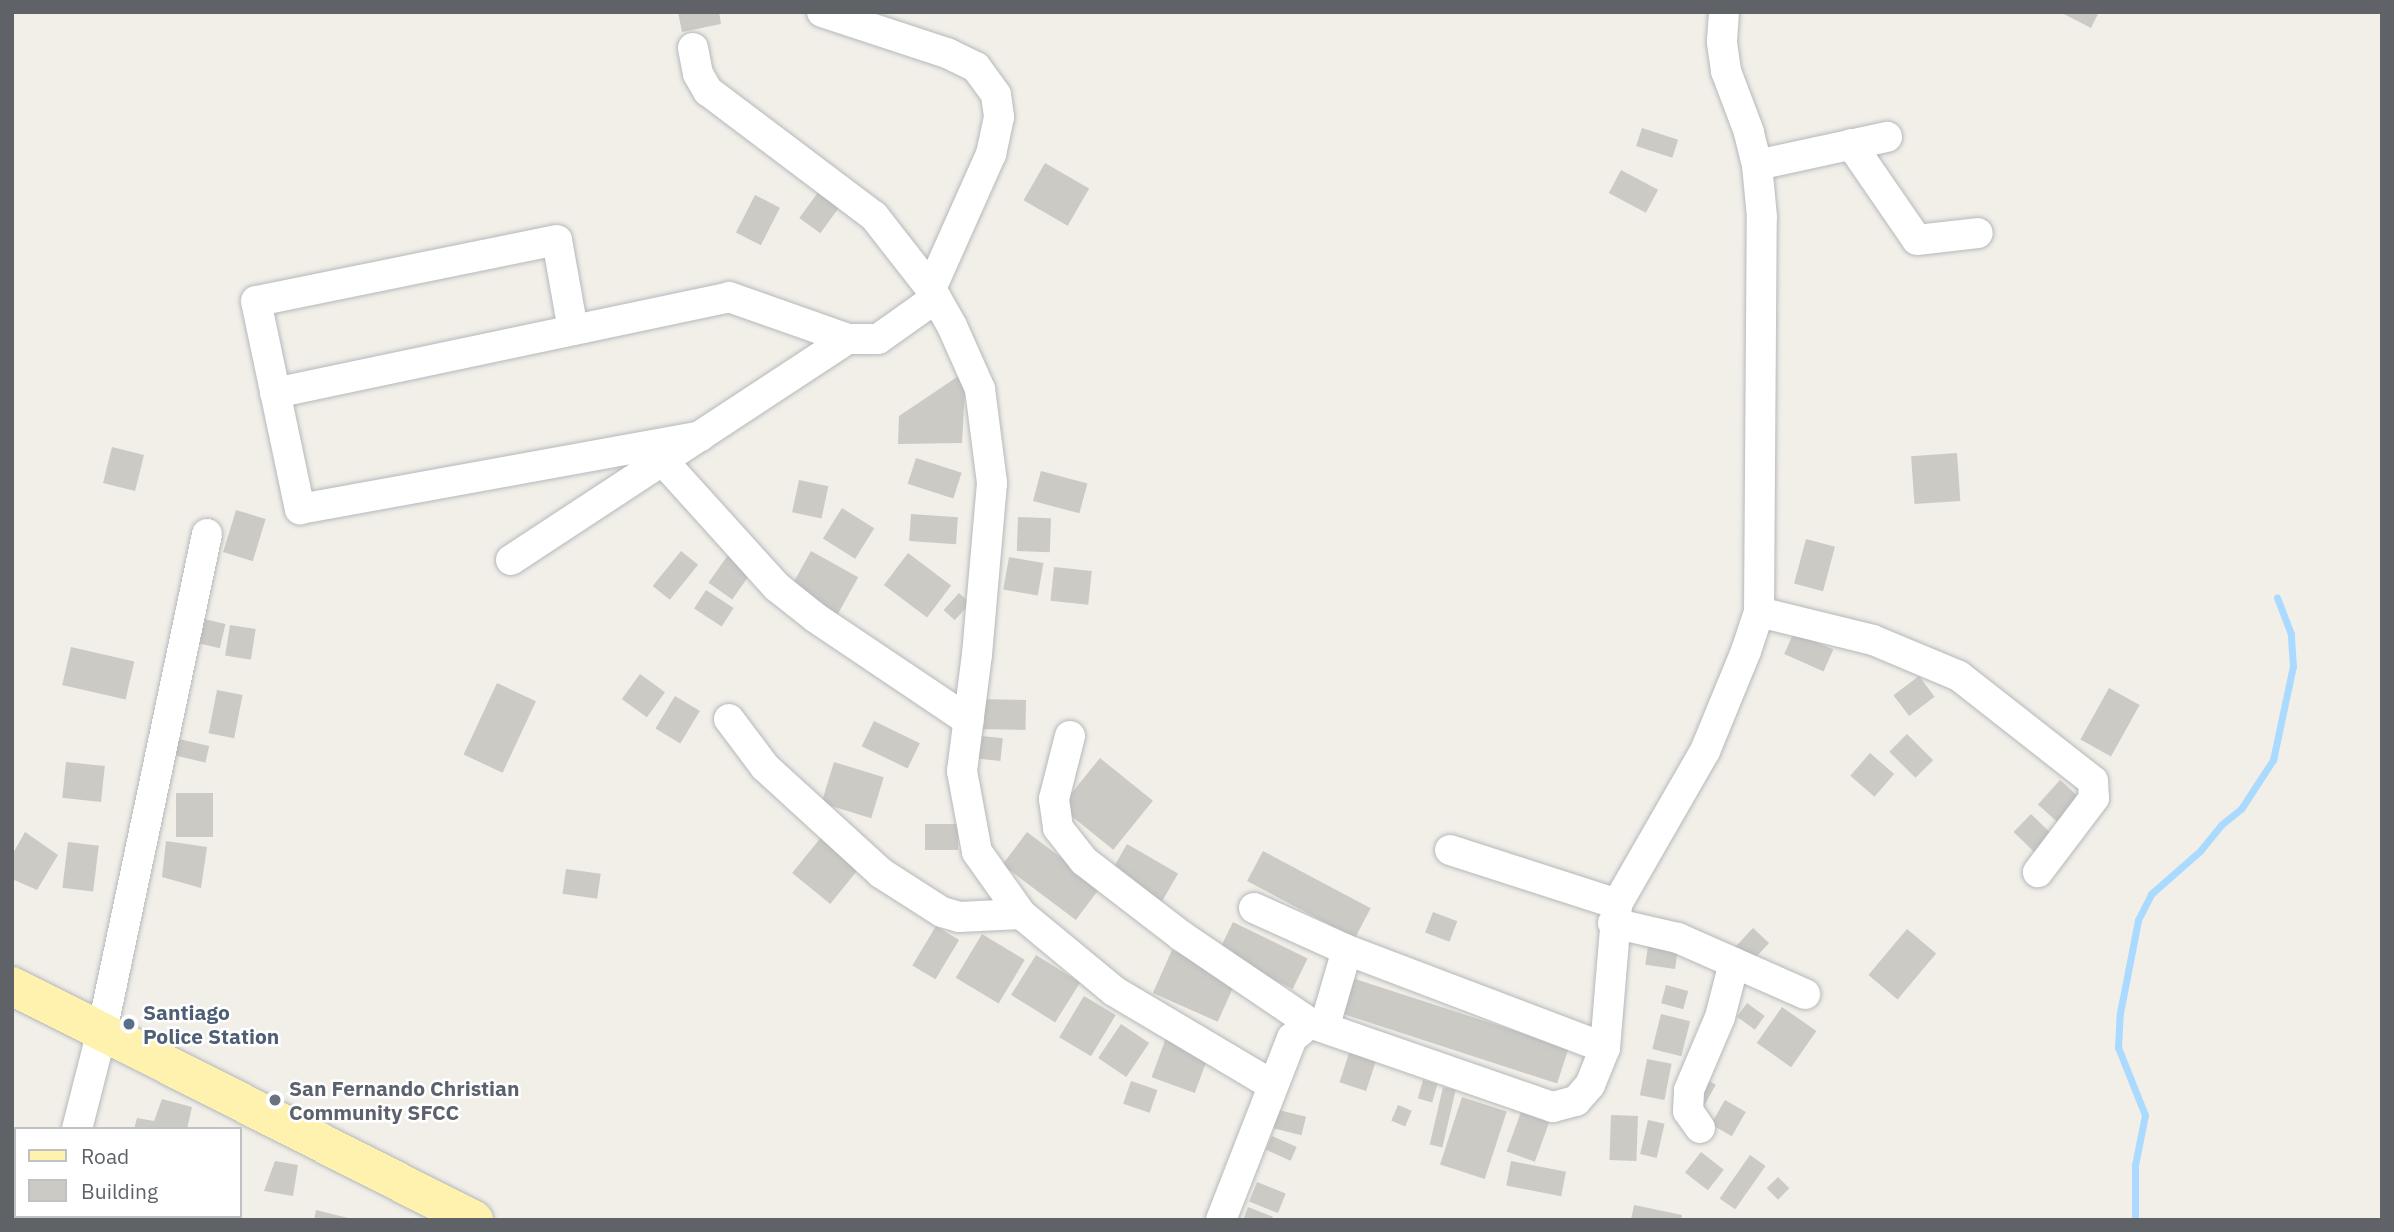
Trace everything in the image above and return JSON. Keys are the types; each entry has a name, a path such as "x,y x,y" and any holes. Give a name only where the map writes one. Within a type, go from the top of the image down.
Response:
{"main road":[{"path":"12,986 474,1220"}],"street":[{"path":"275,393 729,297 848,339 878,339 933,293 991,155 999,117 996,94 976,67 947,53 822,12"},
{"path":"1070,736 1054,799 1058,828 1084,861 1180,935 1317,1024 1553,1107 1576,1101 1590,1085 1605,1048 1615,913 1705,751 1746,652 1759,612 1762,217 1757,165 1749,132 1726,71 1722,41 1724,12"},
{"path":"693,48 698,74 708,91 874,216 933,293 980,389 992,483 962,771 976,852 1021,914 1114,991 1272,1085"},
{"path":"1757,165 1887,137"},
{"path":"1851,144 1917,240 1924,242 1978,233"},
{"path":"573,330 557,240 256,301 300,509 700,436"},
{"path":"511,560 848,339"},
{"path":"663,461 777,587 816,618 968,721"},
{"path":"78,1127 102,1031 180,675 207,534"},
{"path":"1759,612 1873,640 1959,676 2093,781 2094,798 2038,872"},
{"path":"729,719 765,767 881,873 942,912 959,917 1021,914"},
{"path":"1450,850 1678,938 1805,994"},
{"path":"1254,908 1346,950 1605,1048"},
{"path":"1221,1220 1292,1038 1317,1024 1346,950"},
{"path":"1700,1128 1688,1111 1689,1090 1715,1029 1734,963"}],"building":[{"path":"678,12 719,12 721,24 682,32"},
{"path":"2060,12 2099,12 2091,28"},
{"path":"1642,128 1678,140 1672,158 1636,146"},
{"path":"1045,163 1089,188 1068,226 1024,200"},
{"path":"1621,170 1658,190 1646,213 1609,193"},
{"path":"824,184 845,199 820,233 799,218"},
{"path":"755,195 780,208 761,245 736,232"},
{"path":"966,371 962,443 898,444 899,416"},
{"path":"112,447 144,455 135,491 103,483"},
{"path":"1957,453 1960,501 1914,504 1911,456"},
{"path":"916,458 962,473 953,499 908,484"},
{"path":"1041,471 1087,483 1079,513 1033,501"},
{"path":"799,480 828,486 821,519 792,512"},
{"path":"842,508 874,528 855,559 823,539"},
{"path":"236,510 266,519 253,561 223,552"},
{"path":"911,514 958,517 956,544 909,541"},
{"path":"1018,517 1051,518 1050,552 1017,551"},
{"path":"1806,539 1835,547 1823,591 1794,583"},
{"path":"681,551 698,565 670,600 653,586"},
{"path":"811,551 858,577 836,617 789,590"},
{"path":"908,553 951,585 927,617 884,585"},
{"path":"728,555 752,572 732,599 708,583"},
{"path":"1009,557 1043,563 1038,596 1003,589"},
{"path":"1054,567 1092,571 1088,605 1050,601"},
{"path":"706,590 734,608 722,626 694,608"},
{"path":"959,593 970,603 955,620 944,610"},
{"path":"204,619 225,624 220,648 198,643"},
{"path":"230,625 256,629 251,660 225,656"},
{"path":"1794,632 1833,649 1824,671 1784,654"},
{"path":"71,647 134,662 126,700 62,685"},
{"path":"640,674 665,692 647,717 622,699"},
{"path":"1919,676 1935,697 1909,716 1893,695"},
{"path":"497,683 536,701 503,773 464,755"},
{"path":"2109,688 2140,705 2111,757 2080,740"},
{"path":"217,690 243,695 234,738 209,733"},
{"path":"675,696 700,711 680,744 655,729"},
{"path":"973,699 1026,700 1025,730 972,729"},
{"path":"874,721 920,743 908,769 862,746"},
{"path":"1907,734 1933,760 1915,778 1889,752"},
{"path":"972,735 1003,738 1000,761 970,758"},
{"path":"179,739 209,746 205,763 175,756"},
{"path":"1870,753 1894,774 1874,797 1850,776"},
{"path":"1100,758 1153,801 1113,850 1060,807"},
{"path":"66,762 105,766 101,802 62,798"},
{"path":"834,762 884,777 871,818 821,803"},
{"path":"2060,780 2080,798 2058,823 2038,805"},
{"path":"176,793 213,793 213,837 176,837"},
{"path":"2031,814 2055,837 2037,855 2014,832"},
{"path":"925,824 958,824 958,850 925,850"},
{"path":"25,832 58,855 37,890 12,879 12,855"},
{"path":"1027,832 1100,887 1076,920 1002,865"},
{"path":"823,835 861,866 830,904 792,873"},
{"path":"166,841 207,847 201,888 162,877"},
{"path":"68,842 99,846 93,891 62,888"},
{"path":"1127,844 1178,874 1162,901 1111,872"},
{"path":"1263,851 1371,908 1355,938 1247,881"},
{"path":"566,869 601,874 597,899 563,894"},
{"path":"1433,912 1457,921 1449,942 1425,933"},
{"path":"1233,922 1308,958 1293,989 1218,953"},
{"path":"936,926 959,940 935,979 912,965"},
{"path":"1753,928 1769,943 1750,963 1734,948"},
{"path":"1907,929 1936,953 1898,999 1868,975"},
{"path":"982,934 1025,960 999,1003 956,978"},
{"path":"1649,939 1679,943 1675,969 1645,965"},
{"path":"1172,950 1237,979 1218,1022 1153,993"},
{"path":"1036,955 1080,983 1055,1022 1011,995"},
{"path":"1346,976 1569,1048 1557,1083 1335,1011"},
{"path":"1666,985 1688,991 1683,1009 1661,1003"},
{"path":"1084,996 1116,1015 1091,1056 1059,1037"},
{"path":"1747,1003 1765,1016 1755,1030 1737,1017"},
{"path":"1782,1007 1816,1031 1791,1067 1757,1043"},
{"path":"1661,1014 1690,1021 1681,1056 1652,1049"},
{"path":"1121,1024 1149,1043 1126,1077 1098,1058"},
{"path":"1167,1035 1210,1051 1195,1093 1152,1077"},
{"path":"1350,1050 1377,1059 1366,1091 1339,1082"},
{"path":"1647,1059 1672,1064 1664,1100 1640,1095"},
{"path":"1423,1080 1437,1084 1432,1102 1418,1098"},
{"path":"1707,1080 1716,1085 1704,1106 1695,1101"},
{"path":"1131,1081 1157,1090 1150,1113 1123,1104"},
{"path":"1443,1087 1456,1090 1442,1147 1430,1144"},
{"path":"1462,1097 1507,1112 1485,1179 1440,1165"},
{"path":"162,1099 192,1107 187,1127 135,1127 137,1118 154,1121"},
{"path":"1725,1100 1746,1112 1732,1136 1711,1124"},
{"path":"1398,1105 1412,1111 1405,1127 1391,1121"},
{"path":"1275,1109 1306,1117 1301,1135 1270,1127"},
{"path":"1521,1112 1549,1122 1535,1162 1507,1151"},
{"path":"1611,1115 1638,1116 1636,1161 1609,1160"},
{"path":"1648,1120 1665,1124 1657,1158 1640,1154"},
{"path":"1272,1136 1297,1147 1291,1161 1266,1150"},
{"path":"1701,1152 1724,1170 1708,1190 1685,1172"},
{"path":"1750,1155 1766,1166 1735,1209 1720,1198"},
{"path":"275,1161 298,1165 293,1196 264,1191"},
{"path":"1511,1161 1566,1172 1561,1196 1506,1186"},
{"path":"1778,1177 1789,1188 1778,1200 1767,1188"},
{"path":"1257,1182 1286,1194 1278,1213 1249,1201"},
{"path":"1634,1205 1682,1215 1681,1220 1631,1220"},
{"path":"1248,1207 1273,1217 1272,1220 1243,1220"},
{"path":"316,1210 352,1219 352,1220 314,1220"}],"waterway":[{"path":"2135,1220 2135,1165 2145,1115 2118,1047 2120,1013 2138,920 2151,894 2200,851 2221,825 2241,809 2273,760 2293,666 2291,634 2277,598"}],"place":[{"name":"Santiago Police Station","path":"129,1024"},
{"name":"San Fernando Christian Community SFCC","path":"275,1100"}]}
